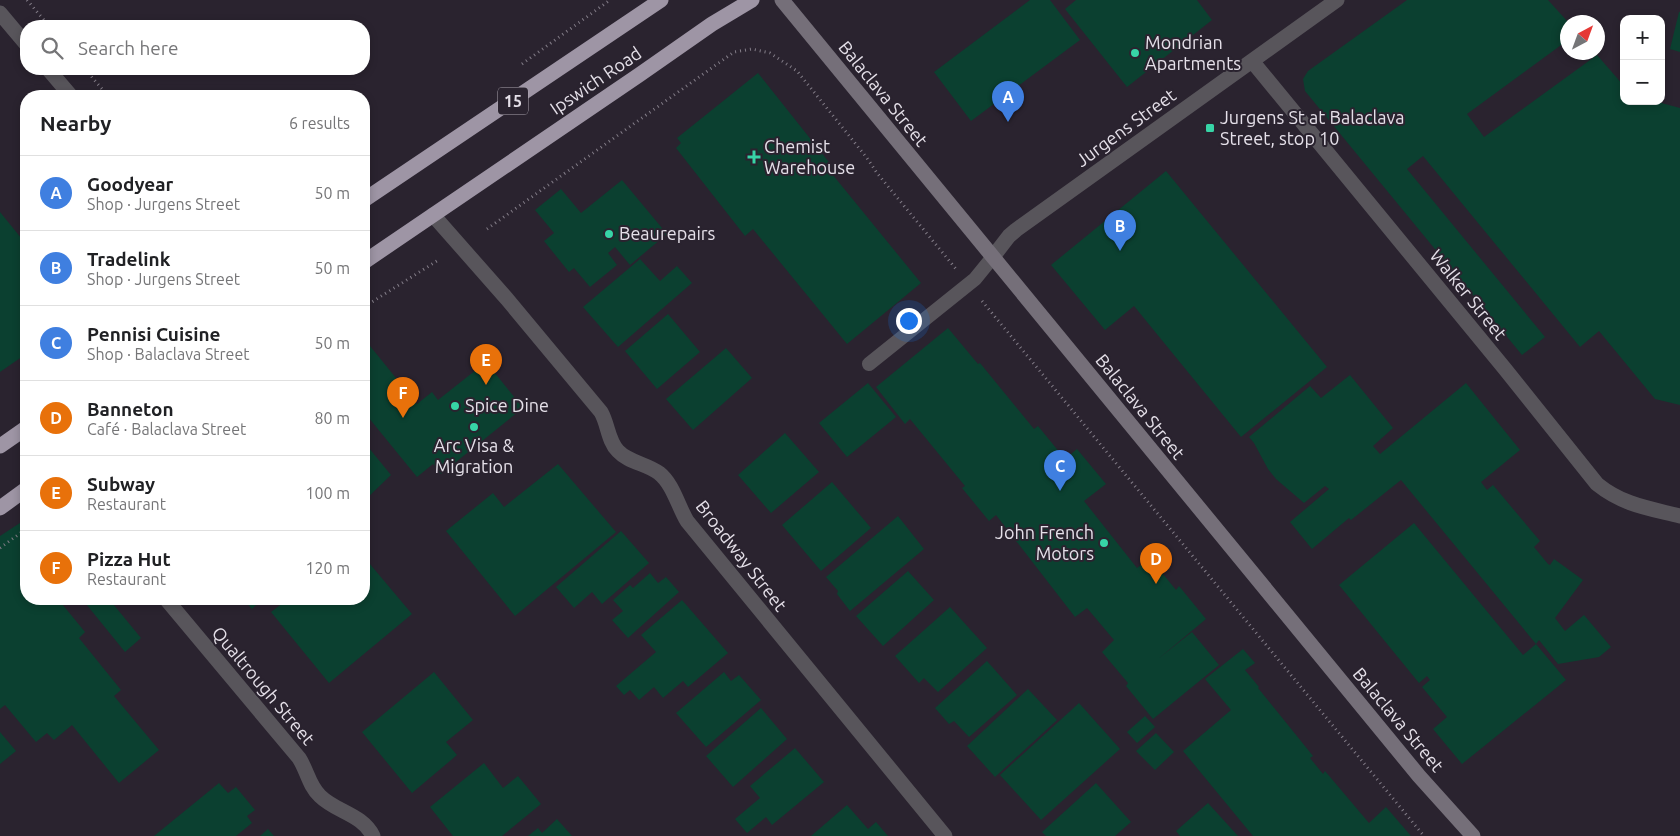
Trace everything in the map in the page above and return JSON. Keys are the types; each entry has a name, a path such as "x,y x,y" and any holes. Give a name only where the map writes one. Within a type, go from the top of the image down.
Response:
{"highway":[{"name":"Ipswich Road","path":"370,196 661,0"},
{"name":"Ipswich Road","path":"370,258 712,24 752,0"},
{"path":"0,446 20,432"},
{"path":"0,508 20,493"}],"street":[{"name":"Balaclava Street","path":"782,0 1419,776 1473,836"},
{"name":"Jurgens Street","path":"992,258 1016,230 1337,0"},
{"path":"0,13 20,37"},
{"name":"Walker Street","path":"1252,61 1597,484 1610,494 1626,502 1680,516"},
{"path":"53,75 66,90"},
{"name":"Broadway Street","path":"433,216 507,299 601,412 616,450 624,456 654,470 668,482 686,521 945,836"},
{"name":"Qualtrough Street","path":"171,605 299,758 318,795 330,804 358,818 373,836"}],"lane":[{"path":"869,364 975,280 992,258"}],"path":[{"path":"27,0 44,20"},
{"path":"487,229 734,52 752,50 770,53 797,71 877,173 1424,836"},
{"path":"90,75 103,90"},
{"path":"370,303 440,259"},
{"path":"0,548 20,533"}],"building":[{"path":"1030,0 1050,0 1080,40 971,121 934,72"},
{"name":"Mondrian Apartments","path":"1076,0 1197,0 1212,20 1127,87 1065,9"},
{"path":"1407,0 1548,0 1562,15 1560,15 1560,46 1467,114 1484,137 1590,60 1601,60 1620,81 1620,105 1665,104 1680,108 1680,405 1655,399 1599,331 1580,347 1423,156 1407,169 1545,337 1522,355 1305,91 1303,79 1308,71"},
{"path":"1680,12 1680,52 1670,49"},
{"path":"758,73 832,166 828,169 921,283 847,344 753,229 745,236 676,148 681,143 677,138"},
{"path":"1166,171 1327,367 1241,437 1134,306 1105,330 1051,265"},
{"name":"Beaurepairs","path":"622,180 667,234 630,265 615,247 608,253 617,265 590,287 574,268 569,272 544,241 554,233 535,210 561,189 581,213"},
{"path":"0,212 20,237 20,358 0,372"},
{"path":"640,259 660,281 677,266 692,283 618,347 583,307"},
{"path":"668,314 700,352 657,389 625,351"},
{"path":"948,328 978,364 980,363 1034,429 1038,426 1065,459 1077,449 1106,484 1084,501 1137,568 1150,558 1176,590 1179,586 1206,619 1158,659 1192,632 1219,665 1153,719 1126,686 1128,683 1102,652 1114,640 1087,608 1075,617 996,515 989,521 962,488 965,486 910,419 905,424 876,387"},
{"path":"370,346 417,404 432,392 438,400 486,362 523,408 441,474 433,464 417,477 370,419"},
{"path":"726,348 752,378 693,430 666,399"},
{"path":"1350,375 1393,428 1373,446 1380,454 1466,383 1520,450 1481,482 1487,490 1493,485 1540,541 1534,547 1548,564 1550,565 1554,559 1583,580 1555,618 1565,631 1584,615 1611,647 1599,657 1558,664 1539,640 1536,644 1401,480 1351,520 1349,518 1312,549 1290,522 1329,489 1325,486 1304,503 1276,479 1249,437 1310,386 1321,398"},
{"path":"868,383 896,417 847,457 819,423"},
{"path":"785,433 819,472 771,513 738,475"},
{"path":"370,449 391,475 370,495"},
{"path":"558,464 616,532 515,616 446,531 493,493 504,507"},
{"path":"832,482 871,528 821,571 782,525"},
{"path":"898,516 924,549 850,611 837,594 838,591 826,577"},
{"path":"20,523 20,605 63,605 85,632 79,638 121,690 114,696 159,750 119,783 72,725 54,740 47,733 36,742 5,705 0,709 0,536"},
{"path":"1414,523 1523,655 1536,644 1566,680 1462,764 1433,729 1447,717 1422,687 1430,680 1427,676 1419,683 1339,585"},
{"path":"621,531 649,563 602,604 592,592 574,608 556,587"},
{"path":"370,564 412,614 329,683 271,612 280,605 370,605"},
{"path":"908,571 934,600 883,646 856,616"},
{"path":"650,573 658,583 666,577 679,592 628,638 612,620 623,611 613,600 630,585 633,588"},
{"path":"682,600 728,653 688,687 683,681 663,698 654,687 639,700 630,690 624,695 616,686 656,652 641,635"},
{"path":"87,605 114,605 141,638 125,652"},
{"path":"950,607 987,648 938,692 924,678 919,683 895,656"},
{"path":"1243,649 1255,663 1245,670 1313,756 1310,758 1323,774 1325,771 1369,823 1386,807 1411,836 1253,836 1183,751 1231,710 1205,679"},
{"path":"987,661 1017,695 969,737 954,721 949,724 935,708"},
{"path":"434,672 473,720 446,742 457,755 412,793 362,732"},
{"path":"724,672 731,681 739,675 761,700 706,747 676,713"},
{"path":"1028,689 1057,720 995,777 967,746"},
{"path":"1079,703 1120,749 1041,820 1000,775"},
{"path":"761,708 787,739 733,787 706,756"},
{"path":"1145,716 1155,727 1137,743 1127,732"},
{"path":"0,732 16,751 0,764"},
{"path":"1156,733 1174,752 1155,770 1136,751"},
{"path":"795,748 824,782 772,825 766,817 747,833 735,819 760,798 750,786"},
{"path":"484,763 503,788 518,776 541,804 502,836 453,836 430,807"},
{"path":"219,783 228,793 236,787 255,810 247,816 252,823 236,836 154,836"},
{"path":"1096,783 1131,822 1115,836 1046,836 1042,832"},
{"path":"1208,803 1238,836 1180,836 1176,831"},
{"path":"847,805 868,829 876,822 888,836 811,836"},
{"path":"557,819 572,836 528,836 538,828 542,833"},
{"path":"268,829 274,836 260,836"}],"place":[{"name":"Mondrian Apartments","path":"1135,53"},
{"name":"Goodyear","path":"1008,122"},
{"name":"Jurgens St at Balaclava Street, stop 10","path":"1210,128"},
{"name":"Chemist Warehouse","path":"754,157"},
{"name":"Beaurepairs","path":"609,234"},
{"name":"Tradelink","path":"1120,251"},
{"name":"Subway","path":"486,385"},
{"name":"Spice Dine","path":"455,406"},
{"name":"Pizza Hut","path":"403,418"},
{"name":"Arc Visa & Migration","path":"474,427"},
{"name":"Pennisi Cuisine","path":"1060,491"},
{"name":"John French Motors","path":"1104,543"},
{"name":"Banneton","path":"1156,584"}]}
